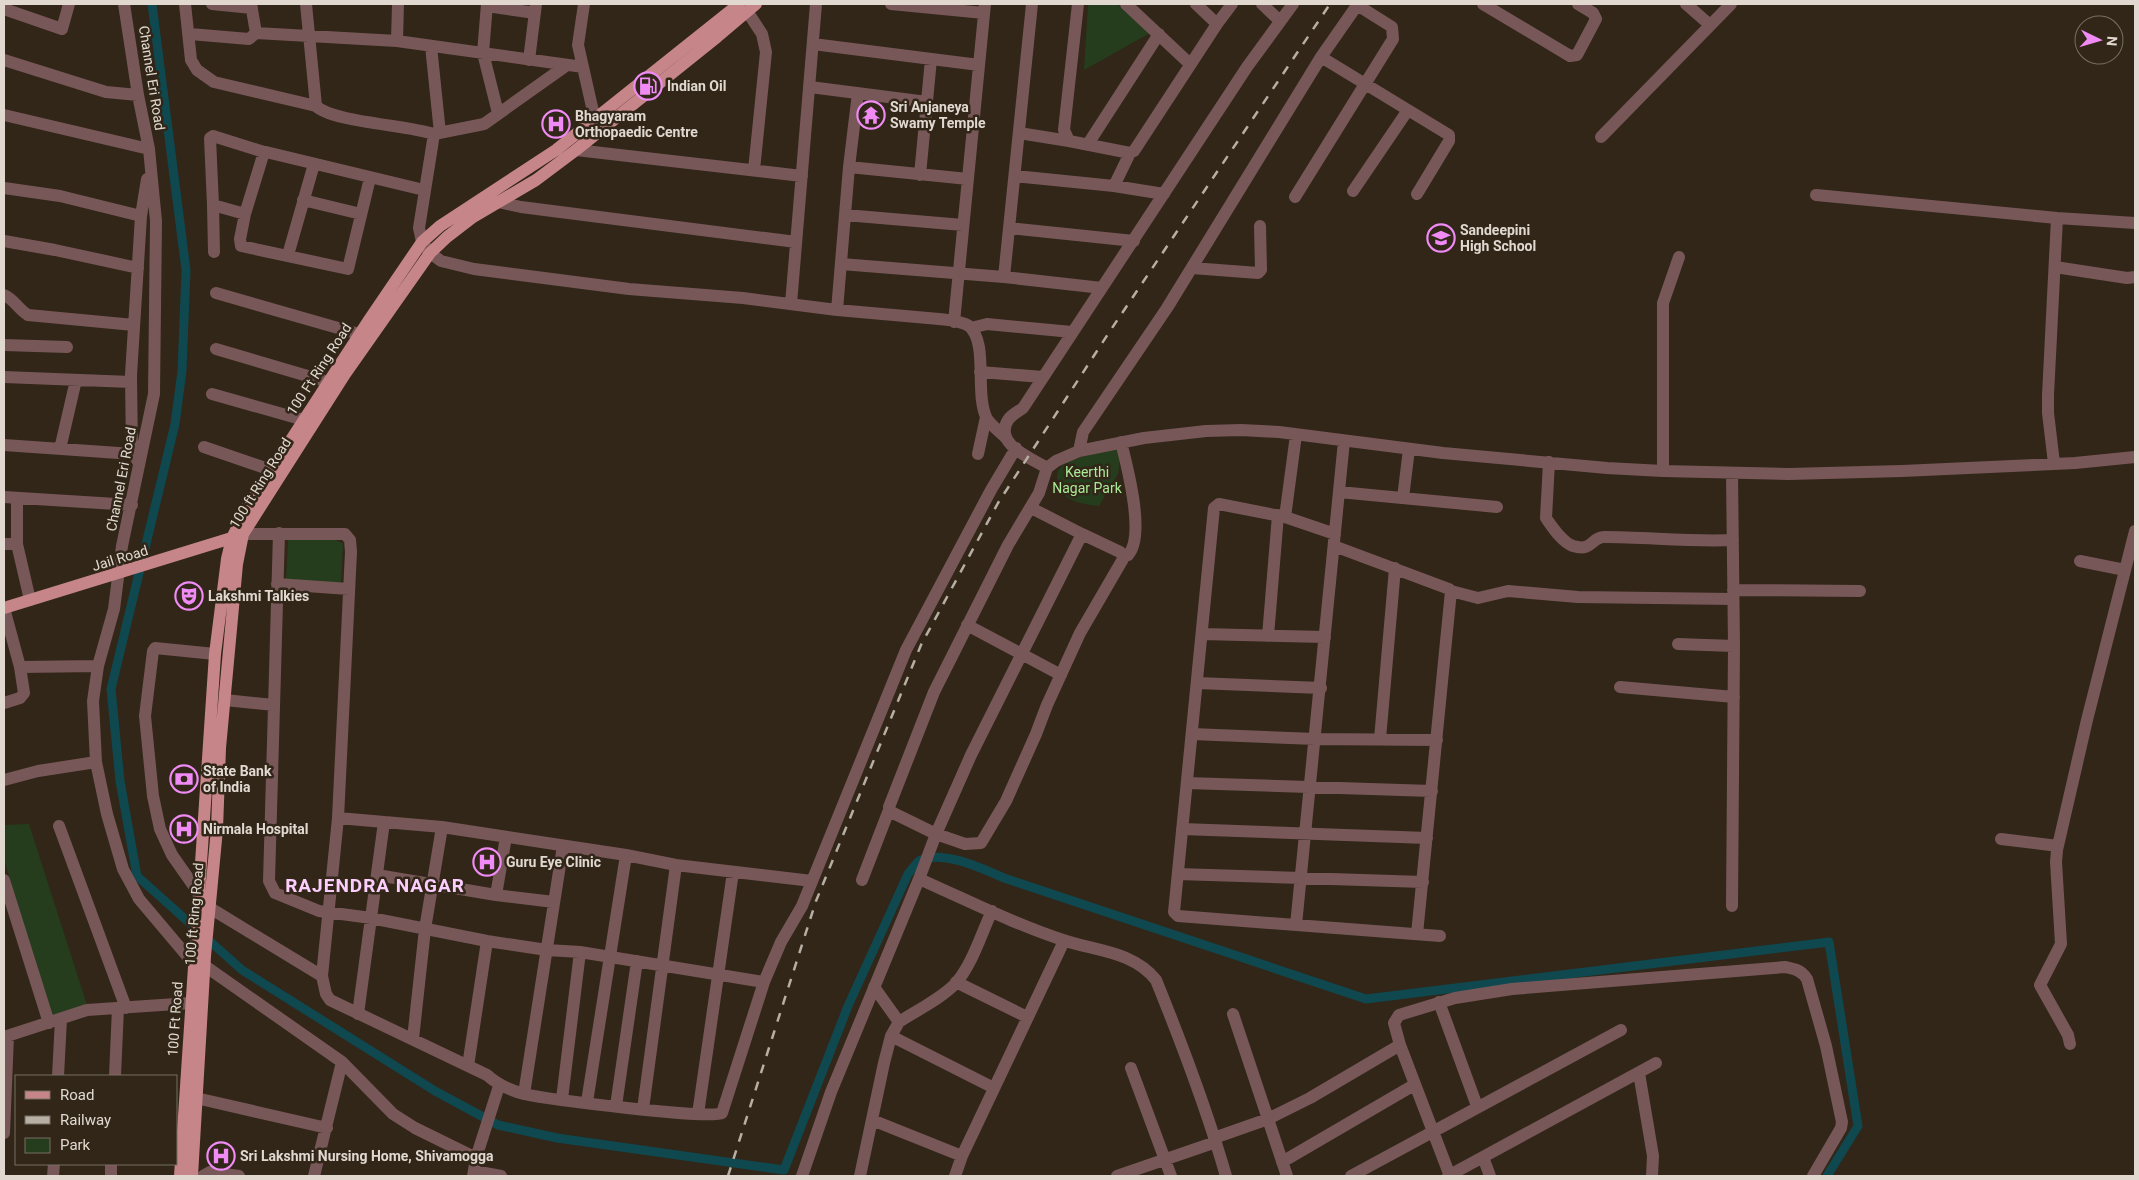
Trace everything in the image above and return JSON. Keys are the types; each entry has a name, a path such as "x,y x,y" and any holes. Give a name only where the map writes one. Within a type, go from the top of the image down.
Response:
{"main road":[{"name":"100 Ft Ring Road","path":"205,910 198,892 206,809 215,654 227,559 238,536 248,506 359,334 422,242 440,226 596,126 747,6"},
{"name":"100 ft Ring Road","path":"205,910 238,536 345,374 430,253 460,227 536,180 576,150 596,126"},
{"name":"Jail Road","path":"4,608 238,536"},
{"path":"199,960 205,910"},
{"name":"100 ft Ring Road","path":"192,1176 199,960"},
{"name":"100 Ft Road","path":"180,1176 190,1003 199,960"}],"street":[{"path":"6,8 62,29 69,4"},
{"name":"Channel Eri Road","path":"124,4 138,95 150,155 156,221 154,394 136,459 124,572 98,666 93,701 96,762 107,814 124,869 139,899 199,960 342,1062 393,1114 415,1128 476,1158"},
{"path":"185,4 190,34 191,60 194,66 214,82 316,106 320,110 349,118 437,133 484,124 567,65"},
{"path":"212,4 252,6 256,33"},
{"path":"306,4 316,106"},
{"path":"397,41 398,4"},
{"path":"584,4 578,45 596,126"},
{"path":"791,304 816,4"},
{"path":"891,4 985,8 954,322"},
{"path":"1004,277 1032,4"},
{"path":"1069,140 1064,130 1078,4"},
{"path":"1126,4 1190,64"},
{"path":"1196,4 1217,24"},
{"path":"1114,186 1130,153 1134,151 1190,64 1232,4"},
{"path":"1262,4 1280,21"},
{"path":"1047,468 1009,444 1004,432 1008,419 1024,408 1247,67 1293,4"},
{"path":"1079,451 1084,432 1192,268 1321,57 1358,4 1393,30 1393,39 1295,197"},
{"path":"1483,4 1570,56 1577,55 1596,19 1593,14 1578,4"},
{"path":"1686,4 1710,25"},
{"path":"1601,137 1731,4"},
{"path":"498,113 483,53 487,5 536,8 529,60"},
{"path":"747,6 762,34 766,52 754,170"},
{"path":"190,34 249,39 256,33 308,34 397,41 583,67"},
{"path":"1088,144 1159,34"},
{"path":"814,44 979,64"},
{"path":"431,46 437,133 424,190 420,228 422,242 430,253 441,261 474,269 568,283 939,319 967,324 974,332 978,344 981,397 986,417 990,424 1006,438"},
{"path":"1321,57 1449,134 1450,138 1417,194"},
{"path":"920,174 931,59"},
{"path":"4,60 106,92 138,95"},
{"path":"810,87 927,102"},
{"path":"837,310 849,167 858,93"},
{"path":"1353,192 1408,110"},
{"path":"4,115 90,137 150,155 141,216 134,325 132,382 136,459 4,444"},
{"path":"1019,133 1069,140 1130,153"},
{"path":"214,252 211,136 264,152 424,190"},
{"path":"576,150 802,176"},
{"path":"264,152 245,214 240,239 241,246 348,269 370,178"},
{"path":"288,255 314,164"},
{"path":"849,167 968,179"},
{"path":"1015,176 1114,186 1164,194"},
{"path":"4,188 60,196 141,216"},
{"path":"1816,195 2057,218 2135,223"},
{"path":"303,200 361,214"},
{"path":"498,202 522,207 796,242"},
{"path":"213,205 245,214"},
{"path":"845,215 963,225"},
{"path":"2054,463 2048,414 2048,395 2057,218"},
{"path":"1192,268 1258,273 1261,270 1260,226"},
{"path":"1009,228 1134,241"},
{"path":"4,241 138,268"},
{"path":"1663,471 1663,303 1679,257"},
{"path":"841,264 1004,277 1102,288"},
{"path":"2055,267 2127,278 2135,277"},
{"path":"216,292 359,334"},
{"path":"4,295 11,298 21,311 28,314 134,325"},
{"path":"971,328 987,324 1072,332"},
{"path":"4,345 67,347"},
{"path":"216,348 328,382"},
{"path":"980,372 1043,377"},
{"path":"4,377 132,382"},
{"path":"60,449 76,380"},
{"path":"212,394 304,420"},
{"path":"978,454 986,417"},
{"path":"862,880 934,692 967,625 1008,545 1039,493 1047,468 1056,461 1079,451 1121,442 1206,431 1241,430 1296,434 1409,449 1663,471 1732,473 1902,471 2135,457"},
{"path":"1268,636 1282,516 1296,434"},
{"path":"1296,925 1316,739 1344,441"},
{"path":"889,810 936,834 965,844 981,844 1006,802 1080,633 1124,556 1128,555 1134,545 1136,517 1130,475 1121,442"},
{"path":"204,447 271,470"},
{"path":"238,536 279,533 345,534 350,540 351,552 338,818 322,976 326,994 330,1000 487,1075 499,1086 524,1094 643,1109 718,1115 724,1111 764,982 781,942 802,906 906,650 991,490 1016,448"},
{"path":"1403,498 1409,449"},
{"path":"1549,462 1546,518 1567,543 1573,546 1588,547 1602,537 1702,541 1732,540"},
{"path":"1732,473 1734,646 1732,906"},
{"path":"1339,492 1497,507"},
{"path":"4,497 132,505"},
{"path":"17,498 17,544 30,600"},
{"path":"1440,936 1178,916 1174,912 1214,508 1216,505 1282,516 1395,568 1449,588 1451,591 1478,598 1508,591 1578,597 1860,591"},
{"path":"1031,508 1120,552 1124,556"},
{"path":"2070,1044 2068,1035 2040,984 2061,944 2056,862 2058,846 2087,720 2135,531"},
{"path":"279,533 269,881 275,893 319,911 371,918 487,941 637,960 764,982"},
{"path":"802,1176 831,1092 967,762 1082,534"},
{"path":"4,544 17,544"},
{"path":"2080,561 2125,570"},
{"path":"1380,740 1395,568"},
{"path":"277,584 349,589"},
{"path":"1418,934 1451,591"},
{"path":"4,608 20,666 23,696 4,703"},
{"path":"967,625 1061,675"},
{"path":"1202,634 1325,637"},
{"path":"1678,644 1734,646"},
{"path":"198,892 172,855 160,829 152,796 145,716 153,651 156,648 215,654"},
{"path":"20,666 98,666"},
{"path":"1197,683 1320,688"},
{"path":"1620,687 1734,697"},
{"path":"225,700 274,705"},
{"path":"1192,734 1316,739 1438,740"},
{"path":"4,780 38,771 96,762"},
{"path":"1187,783 1432,791"},
{"path":"338,818 442,827 626,855 676,865 812,881"},
{"path":"358,1014 384,822"},
{"path":"59,826 122,1008 115,1075"},
{"path":"413,1040 424,929 442,827"},
{"path":"1182,829 1427,838"},
{"path":"496,895 506,837"},
{"path":"2001,839 2058,846"},
{"path":"524,1094 563,846"},
{"path":"587,1102 626,855"},
{"path":"643,1109 676,865"},
{"path":"698,1114 733,872"},
{"path":"1178,874 1423,882"},
{"path":"377,875 496,895 554,902"},
{"path":"920,879 1064,941 1106,950 1124,957 1151,974 1156,980 1215,1140 1226,1176"},
{"path":"4,880 55,1021 58,1075"},
{"path":"205,910 322,976"},
{"path":"860,1176 890,1036 899,1022 946,992 956,982 967,966 992,910"},
{"path":"468,1066 487,941"},
{"path":"955,1176 962,1156 1064,941"},
{"path":"562,1099 580,952"},
{"path":"616,1106 637,960"},
{"path":"1656,1063 1449,1176 1414,1085 1394,1023 1396,1018 1406,1012 1439,1002 1512,988 1785,966 1796,969 1803,973 1807,979 1826,1046 1842,1122 1841,1128 1812,1176"},
{"path":"956,982 1027,1017"},
{"path":"874,987 899,1022"},
{"path":"1439,1002 1477,1106"},
{"path":"4,1133 6,1037 86,1010 190,1003"},
{"path":"1233,1014 1287,1176"},
{"path":"1351,1176 1477,1106 1621,1030"},
{"path":"890,1036 994,1088"},
{"path":"1117,1176 1166,1160 1268,1119 1310,1098 1400,1045"},
{"path":"314,1176 342,1062"},
{"path":"1132,1068 1171,1176"},
{"path":"1639,1073 1653,1156 1652,1176"},
{"path":"1282,1162 1414,1085"},
{"path":"499,1086 476,1158 474,1174 500,1176"},
{"path":"196,1098 327,1128"},
{"path":"872,1120 962,1156"},
{"path":"1483,1157 1490,1176"},
{"path":"203,1176 210,1172 239,1176"}],"green space":[{"path":"1088,4 1117,4 1152,32 1084,70"},
{"name":"Keerthi Nagar Park","path":"1108,450 1121,450 1118,474 1099,506 1085,504 1066,497 1058,486 1057,479 1060,468 1075,459"},
{"path":"288,540 335,540 343,543 341,584 286,580"},
{"path":"29,824 87,1005 51,1017 4,859 4,825"}],"waterway":[{"path":"152,4 186,270 182,371 175,424 111,689 120,781 137,876 242,970 435,1091 498,1125 557,1138 784,1170 848,1006 908,874 919,861 930,858 941,857 963,862 1004,878 1366,999 1829,942 1858,1126 1827,1176"}],"railway":[{"path":"728,1176 816,901 921,645 998,503 1110,331 1330,4"}],"place":[{"name":"Indian Oil","path":"648,86"},
{"name":"Sri Anjaneya Swamy Temple","path":"871,115"},
{"name":"Bhagyaram Orthopaedic Centre","path":"556,124"},
{"name":"Sandeepini High School","path":"1441,238"},
{"name":"Lakshmi Talkies","path":"189,596"},
{"name":"State Bank of India","path":"184,779"},
{"name":"Nirmala Hospital","path":"184,829"},
{"name":"Guru Eye Clinic","path":"487,862"},
{"name":"Sri Lakshmi Nursing Home, Shivamogga","path":"221,1156"}],"district":[{"name":"RAJENDRA NAGAR","path":"375,885"}]}
